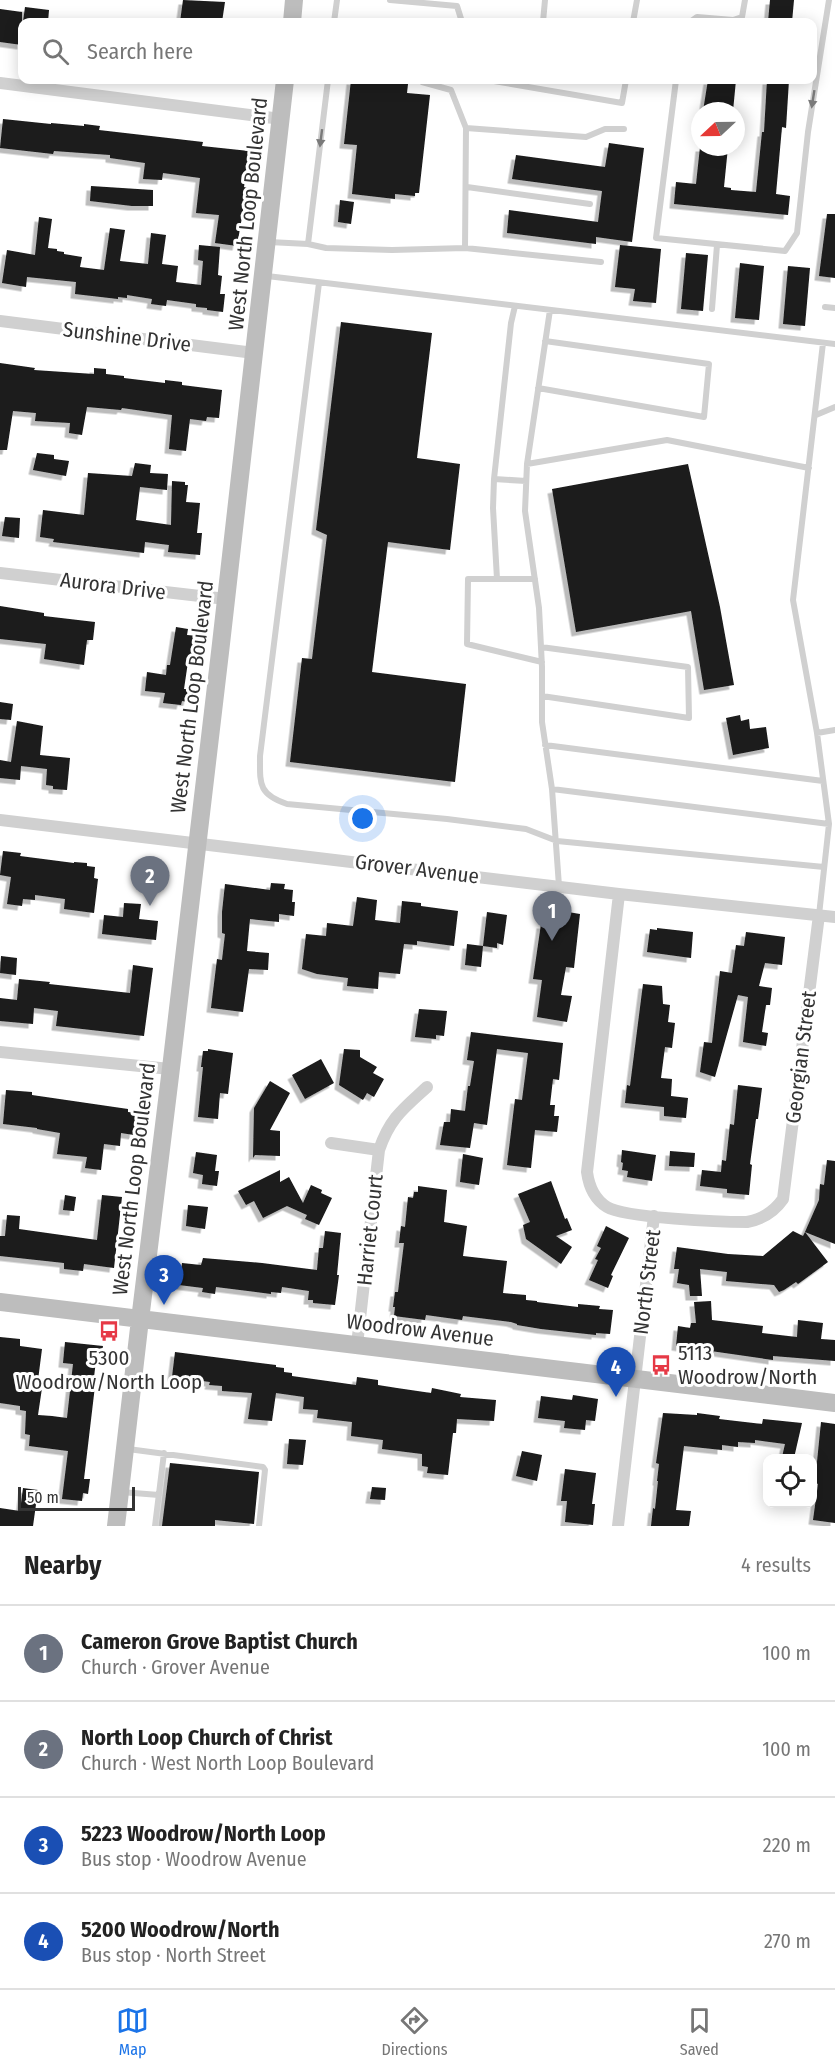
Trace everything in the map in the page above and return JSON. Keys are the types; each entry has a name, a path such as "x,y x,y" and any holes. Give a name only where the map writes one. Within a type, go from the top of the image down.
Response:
{"street":[{"path":"294,0 294,18"},
{"path":"0,83 281,119"},
{"name":"West North Loop Boulevard","path":"116,1526 268,242 285,84"},
{"name":"Sunshine Drive","path":"0,321 254,353"},
{"name":"Aurora Drive","path":"0,573 226,599"},
{"name":"Grover Avenue","path":"0,820 619,894 835,917"},
{"path":"619,894 587,1163 588,1183 597,1200 605,1206 615,1211 654,1216"},
{"name":"Georgian Street","path":"654,1216 747,1222 771,1213 783,1199 819,915"},
{"path":"0,1052 170,1070"},
{"name":"Harriet Court","path":"357,1345 379,1150 385,1131 395,1116 427,1088"},
{"name":"Harriet Court","path":"331,1143 379,1150"},
{"name":"North Street","path":"618,1526 654,1216"},
{"name":"Woodrow Avenue","path":"0,1302 835,1403"}],"lane":[{"path":"335,18 337,0"},
{"path":"390,0 457,6 461,18"},
{"path":"543,18 545,0"},
{"path":"634,18 637,0"},
{"path":"738,18 741,17 745,0"},
{"path":"817,75 829,0"},
{"path":"308,244 328,84"},
{"path":"429,84 451,90 466,128 465,248"},
{"path":"511,84 622,103 625,84"},
{"path":"675,84 656,238 785,251 797,233 816,84"},
{"path":"466,128 586,137 605,129 624,129"},
{"path":"467,187 590,204"},
{"path":"268,242 370,250 465,248 601,262"},
{"path":"712,309 717,245"},
{"path":"264,276 835,344"},
{"path":"319,283 260,756 260,783 270,798 287,804 526,829 556,842 824,867"},
{"path":"498,579 493,508 494,478 511,323 515,306"},
{"path":"825,307 835,308"},
{"path":"550,310 527,464 525,511 539,608 542,722 552,789 558,886"},
{"path":"538,388 704,417 709,364 545,341"},
{"path":"819,915 829,824 817,733 792,600 823,343"},
{"path":"816,415 835,407"},
{"path":"527,464 667,440 809,468"},
{"path":"494,478 526,480"},
{"path":"535,579 468,579 466,644 542,662"},
{"path":"541,647 688,668 689,718 542,696"},
{"path":"817,733 835,730"},
{"path":"545,744 823,781"},
{"path":"552,789 829,824"},
{"path":"125,1448 263,1467 259,1526"},
{"path":"155,1526 164,1453"},
{"path":"120,1492 159,1495"}],"building":[{"path":"183,0 225,2 223,18 181,18"},
{"path":"770,0 794,0 792,18 768,18"},
{"path":"25,7 49,10 48,18 24,18"},
{"path":"0,9 22,12 22,18 18,18 18,44 0,42"},
{"path":"351,84 408,84 407,93 430,95 419,193 415,193 415,196 395,194 395,199 352,194 357,145 344,144"},
{"path":"707,84 736,84 734,102 704,102"},
{"path":"767,84 789,84 786,128 782,127 776,194 790,196 788,215 674,204 676,182 696,184 699,156 727,156 724,187 731,188 731,190 756,192 762,132 764,132"},
{"path":"3,119 100,126 99,130 203,142 202,146 249,151 244,187 247,188 237,246 215,243 219,215 196,213 200,178 163,173 162,180 143,179 145,163 110,158 110,155 54,151 53,154 0,148"},
{"path":"609,143 644,148 632,242 596,237 596,244 507,233 509,210 598,222 602,191 512,179 516,155 605,167"},
{"path":"91,186 153,190 153,206 90,201"},
{"path":"340,200 354,202 351,224 338,222"},
{"path":"827,214 835,214 835,278 819,276"},
{"path":"39,217 52,219 48,248 82,257 80,267 104,270 110,228 125,230 120,261 148,264 151,233 166,235 162,264 178,266 176,282 201,285 203,261 198,260 199,245 220,247 218,275 222,276 220,294 225,294 223,312 196,307 196,304 167,300 166,306 151,304 152,299 127,295 127,298 118,297 118,299 75,294 76,282 27,277 26,287 2,283 7,250 35,255"},
{"path":"620,245 661,249 656,303 633,301 635,289 615,287"},
{"path":"686,253 708,255 703,311 681,309"},
{"path":"740,263 764,266 759,320 735,318"},
{"path":"788,266 810,268 805,326 783,324"},
{"path":"341,322 432,333 417,458 460,464 450,550 388,542 372,672 466,684 455,782 290,762 302,658 312,659 327,535 316,530"},
{"path":"0,363 35,368 34,370 94,374 94,368 106,369 106,374 124,376 124,378 165,383 165,380 182,382 182,385 222,390 219,418 207,417 206,421 190,419 186,451 169,449 172,415 122,408 121,410 87,407 82,435 69,433 70,423 35,421 36,413 13,411 7,450 0,450"},
{"path":"37,453 54,455 54,459 69,461 66,476 33,470"},
{"path":"135,463 151,465 150,473 168,474 167,490 140,487 136,520 171,525 172,481 185,482 185,485 188,485 186,502 200,503 197,533 202,533 200,555 168,552 169,545 145,542 144,553 53,542 54,539 40,537 43,510 84,515 88,473 132,476"},
{"path":"688,464 720,607 734,685 704,690 691,611 576,632 552,489"},
{"path":"5,517 20,518 19,538 2,536"},
{"path":"0,606 44,613 44,616 95,622 93,640 87,640 84,665 44,659 46,644 0,639"},
{"path":"176,627 188,629 187,635 199,636 196,656 189,655 184,689 190,689 188,702 182,701 181,705 163,703 165,693 145,691 147,672 166,675 167,665 170,665"},
{"path":"0,702 13,704 11,720 0,719"},
{"path":"740,715 741,721 749,719 750,729 766,727 769,748 733,755 726,718"},
{"path":"17,721 43,726 40,755 70,758 67,790 53,789 53,786 46,785 47,769 21,766 20,780 0,778 0,760 11,762"},
{"path":"3,851 21,853 20,856 87,863 87,866 95,867 94,878 98,879 94,913 64,909 65,899 35,895 35,900 23,899 22,906 7,904 11,877 0,875"},
{"path":"271,883 285,884 284,889 293,890 294,916 279,914 279,922 250,919 247,951 269,953 268,970 249,969 243,1012 211,1008 217,959 222,960 225,934 222,933 222,912 225,884 270,890"},
{"path":"357,897 377,900 375,920 400,923 402,901 458,911 454,946 417,941 417,945 404,944 400,974 379,972 378,989 347,986 348,978 317,974 302,969 306,934 326,936 327,923 353,926"},
{"path":"124,903 141,904 139,919 158,921 156,940 102,934 104,915 123,917"},
{"path":"556,910 580,914 574,968 566,967 561,995 572,996 567,1022 537,1017 542,980 533,979 541,924 554,925"},
{"path":"487,912 507,915 503,945 497,943 497,948 483,946"},
{"path":"657,928 693,932 691,958 647,952 650,929 657,930"},
{"path":"746,932 785,937 782,965 765,963 759,986 772,988 770,1005 766,1005 762,1032 768,1033 766,1046 743,1042 748,997 738,995 715,1077 700,1072 704,1042 712,1043 720,971 732,973 736,945 744,946"},
{"path":"467,944 483,946 481,967 465,965"},
{"path":"1,956 17,958 16,975 0,973"},
{"path":"133,965 153,968 144,1036 56,1026 58,1011 34,1008 33,1024 0,1021 0,998 17,1000 19,979 130,993"},
{"path":"643,984 662,986 663,1004 670,1005 668,1022 675,1023 672,1048 665,1047 661,1078 672,1079 671,1096 688,1098 686,1118 664,1116 664,1107 625,1103 627,1085 630,1086"},
{"path":"419,1009 447,1011 444,1036 436,1035 436,1039 415,1037"},
{"path":"471,1032 563,1043 559,1080 553,1079 550,1105 555,1105 554,1116 559,1116 557,1132 535,1130 531,1168 507,1165 515,1099 522,1100 528,1053 497,1049 487,1125 474,1123 470,1148 440,1145 444,1122 450,1122 451,1109 465,1111 474,1061 467,1060"},
{"path":"208,1049 233,1053 228,1094 220,1093 218,1119 198,1117 203,1051 208,1051"},
{"path":"344,1049 360,1050 360,1057 377,1067 373,1073 384,1079 374,1097 367,1093 363,1100 339,1085"},
{"path":"321,1059 334,1083 305,1099 292,1075"},
{"path":"270,1081 290,1093 270,1130 280,1131 280,1156 255,1155 253,1158 254,1108"},
{"path":"738,1085 762,1088 750,1164 752,1165 749,1195 727,1193 727,1189 700,1186 702,1170 721,1172 722,1160 726,1161 730,1124 734,1125"},
{"path":"6,1090 32,1092 32,1095 128,1109 128,1112 136,1113 134,1135 121,1133 120,1146 104,1144 101,1170 85,1168 87,1157 57,1154 60,1133 3,1124"},
{"path":"622,1150 656,1155 652,1181 627,1177 628,1171 622,1170"},
{"path":"670,1151 695,1153 694,1167 669,1166"},
{"path":"196,1152 217,1155 215,1171 219,1171 217,1186 202,1184 203,1175 193,1173"},
{"path":"463,1154 483,1158 479,1185 460,1182"},
{"path":"827,1160 835,1161 835,1244 805,1232 819,1200 820,1184 824,1185"},
{"path":"280,1170 280,1182 289,1177 303,1203 311,1185 332,1198 319,1225 305,1219 307,1215 287,1206 263,1218 254,1201 246,1205 238,1191"},
{"path":"551,1181 565,1219 567,1218 572,1230 556,1236 572,1247 561,1264 526,1239 523,1225 530,1222 518,1194"},
{"path":"418,1186 447,1190 444,1222 467,1226 463,1256 507,1261 503,1293 526,1295 526,1300 537,1302 578,1307 578,1304 600,1306 599,1309 613,1310 610,1334 596,1333 596,1335 541,1329 511,1322 463,1316 462,1320 426,1315 425,1320 394,1316 395,1292 398,1292 404,1243 399,1243 401,1226 405,1227 408,1197 413,1198 414,1192 418,1192"},
{"path":"65,1195 76,1197 74,1211 63,1210"},
{"path":"102,1195 122,1197 114,1268 84,1264 83,1271 64,1269 64,1263 0,1256 0,1236 5,1236 7,1215 20,1216 19,1229 97,1240"},
{"path":"188,1205 208,1207 205,1229 186,1226"},
{"path":"606,1226 629,1238 611,1275 613,1276 608,1288 589,1280 601,1248 597,1246"},
{"path":"325,1231 341,1233 335,1305 313,1303 313,1300 308,1300 309,1291 282,1287 281,1293 271,1292 271,1294 216,1287 215,1294 202,1292 203,1288 179,1285 182,1263 201,1265 203,1258 317,1270 319,1248 323,1248"},
{"path":"793,1231 803,1236 805,1232 828,1262 798,1284 796,1282 779,1292 774,1285 726,1281 727,1272 700,1269 702,1296 690,1296 689,1285 677,1283 679,1269 674,1269 677,1247 763,1256"},
{"path":"711,1301 712,1320 763,1326 762,1333 797,1337 798,1320 823,1323 821,1339 835,1340 835,1361 773,1356 773,1360 676,1346 678,1326 690,1328 691,1323 696,1323 694,1302"},
{"path":"0,1337 20,1339 20,1346 42,1349 37,1388 42,1388 38,1415 67,1418 73,1364 63,1363 65,1342 103,1346 101,1358 96,1360 84,1479 90,1479 88,1494 83,1493 82,1501 62,1499 68,1451 29,1446 30,1435 25,1434 26,1411 20,1410 20,1406 0,1403"},
{"path":"175,1352 276,1365 276,1367 284,1368 284,1372 292,1373 292,1376 356,1385 357,1377 378,1380 378,1385 431,1393 432,1388 461,1394 460,1397 496,1400 494,1421 457,1419 448,1475 427,1473 428,1467 422,1466 422,1454 382,1449 383,1440 351,1436 352,1422 317,1418 318,1410 303,1409 304,1397 276,1393 272,1421 248,1419 252,1393 222,1391 222,1386 209,1385 210,1382 172,1377"},
{"path":"573,1395 598,1399 595,1421 586,1420 585,1430 564,1428 565,1421 538,1418 541,1396 572,1400"},
{"path":"663,1413 697,1415 697,1413 720,1416 719,1419 762,1424 763,1419 802,1423 795,1454 783,1454 785,1444 755,1440 755,1443 738,1442 738,1447 722,1445 722,1450 684,1446 676,1510 691,1511 689,1526 651,1526 658,1481 659,1464 656,1463"},
{"path":"821,1422 835,1424 835,1523 813,1520 815,1508 817,1508 817,1462"},
{"path":"289,1439 306,1440 303,1465 287,1464"},
{"path":"522,1451 542,1455 537,1481 516,1476"},
{"path":"170,1463 259,1472 254,1524 215,1520 215,1526 162,1526"},
{"path":"565,1469 596,1473 592,1504 595,1504 593,1525 565,1522 567,1501 561,1501"},
{"path":"372,1487 386,1488 385,1500 370,1499"},
{"path":"23,1488 38,1490 33,1526 0,1526 0,1508 20,1511"}],"place":[{"name":"North Loop Church of Christ","path":"150,906"},
{"name":"Cameron Grove Baptist Church","path":"552,941"},
{"name":"5223 Woodrow/North Loop","path":"164,1305"},
{"name":"5300 Woodrow/North Loop","path":"109,1331"},
{"name":"5113 Woodrow/North","path":"661,1365"},
{"name":"5200 Woodrow/North","path":"616,1397"}]}
